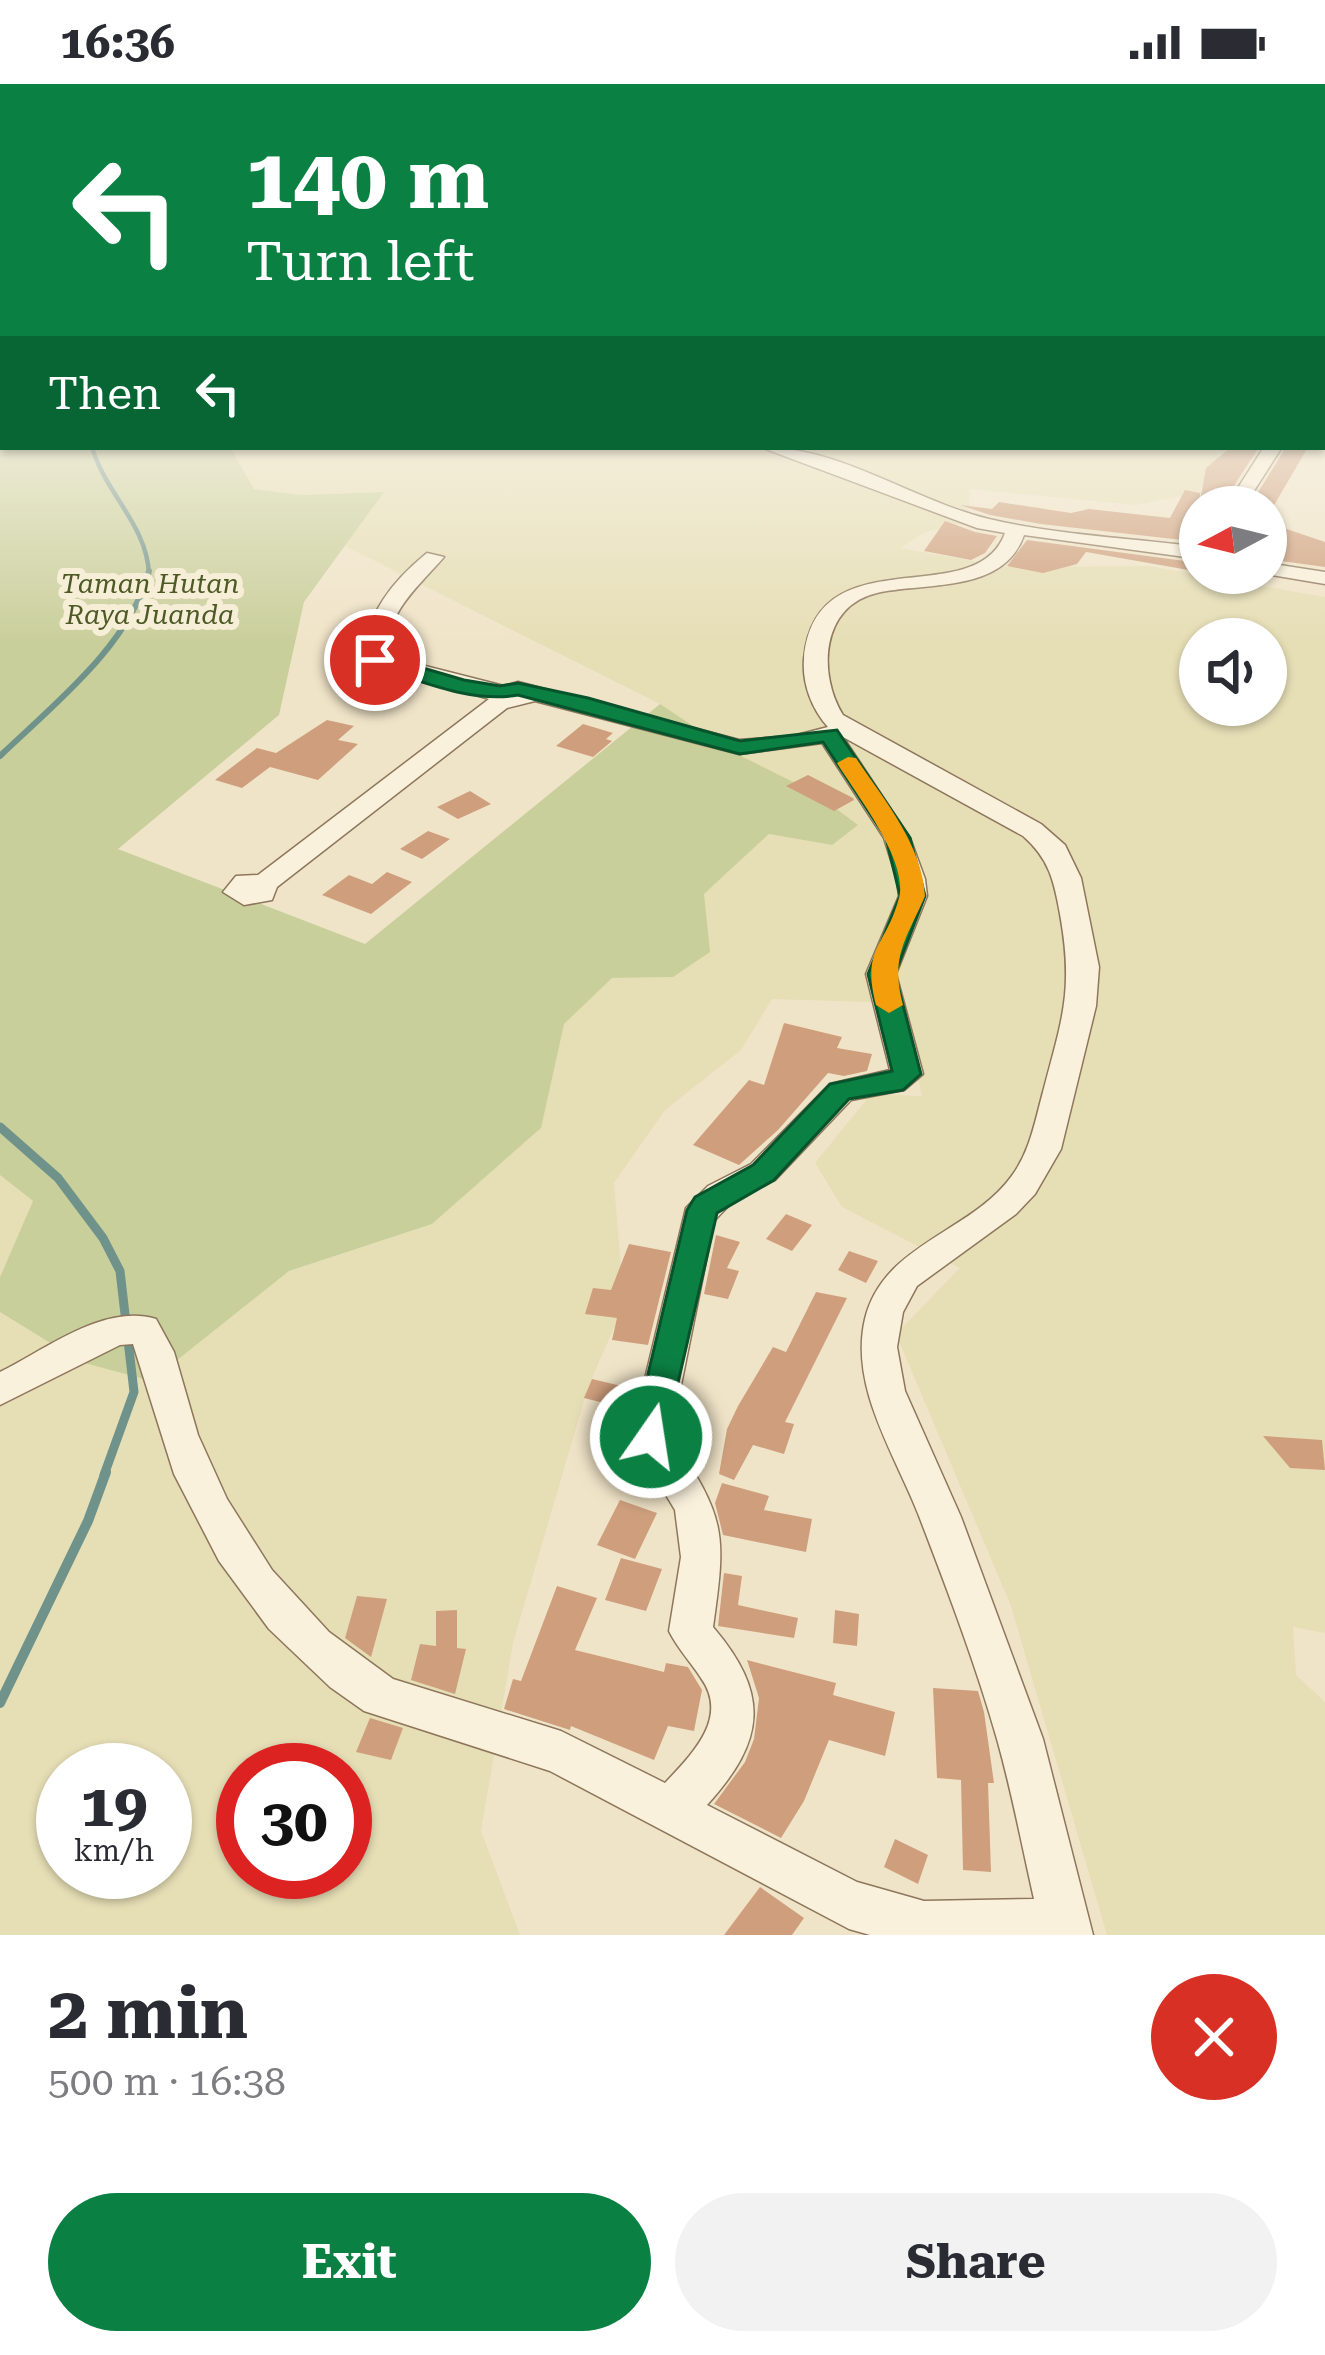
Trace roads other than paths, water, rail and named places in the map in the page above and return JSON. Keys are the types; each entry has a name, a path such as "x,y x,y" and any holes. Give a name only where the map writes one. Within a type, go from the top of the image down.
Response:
{"street":[{"path":"846,470 974,521 1179,550"},
{"path":"669,1812 727,1745 735,1722 727,1679 691,1631 702,1557 694,1502 651,1437 698,1217 720,1194 764,1172 841,1091 893,1083 907,1074 881,974 913,896 911,879 898,838 817,690 812,661 826,619 866,588 988,568 1006,557 1016,529"},
{"path":"0,1390 114,1331 143,1329 190,1469 266,1596 292,1629 334,1666 380,1696 561,1753 849,1904 924,1926 1066,1929 1020,1739 940,1517 886,1391 878,1347 885,1312 904,1277 1004,1205 1035,1166 1048,1134 1081,1006 1081,937 1056,851 1032,830 838,732 740,747 588,704 510,695 375,660 380,622 404,583 434,556"},
{"path":"1287,572 1325,578"},
{"path":"264,884 510,695"}],"waterway":[{"path":"101,470 134,524 149,572"},
{"path":"0,756 107,649 125,624 149,572"},
{"path":"0,1127 58,1178 103,1238 120,1271 134,1392 104,1475"},
{"path":"0,1703 88,1521 106,1472"}],"park label":[{"name":"Taman Hutan Raya Juanda","path":"150,600"}]}
